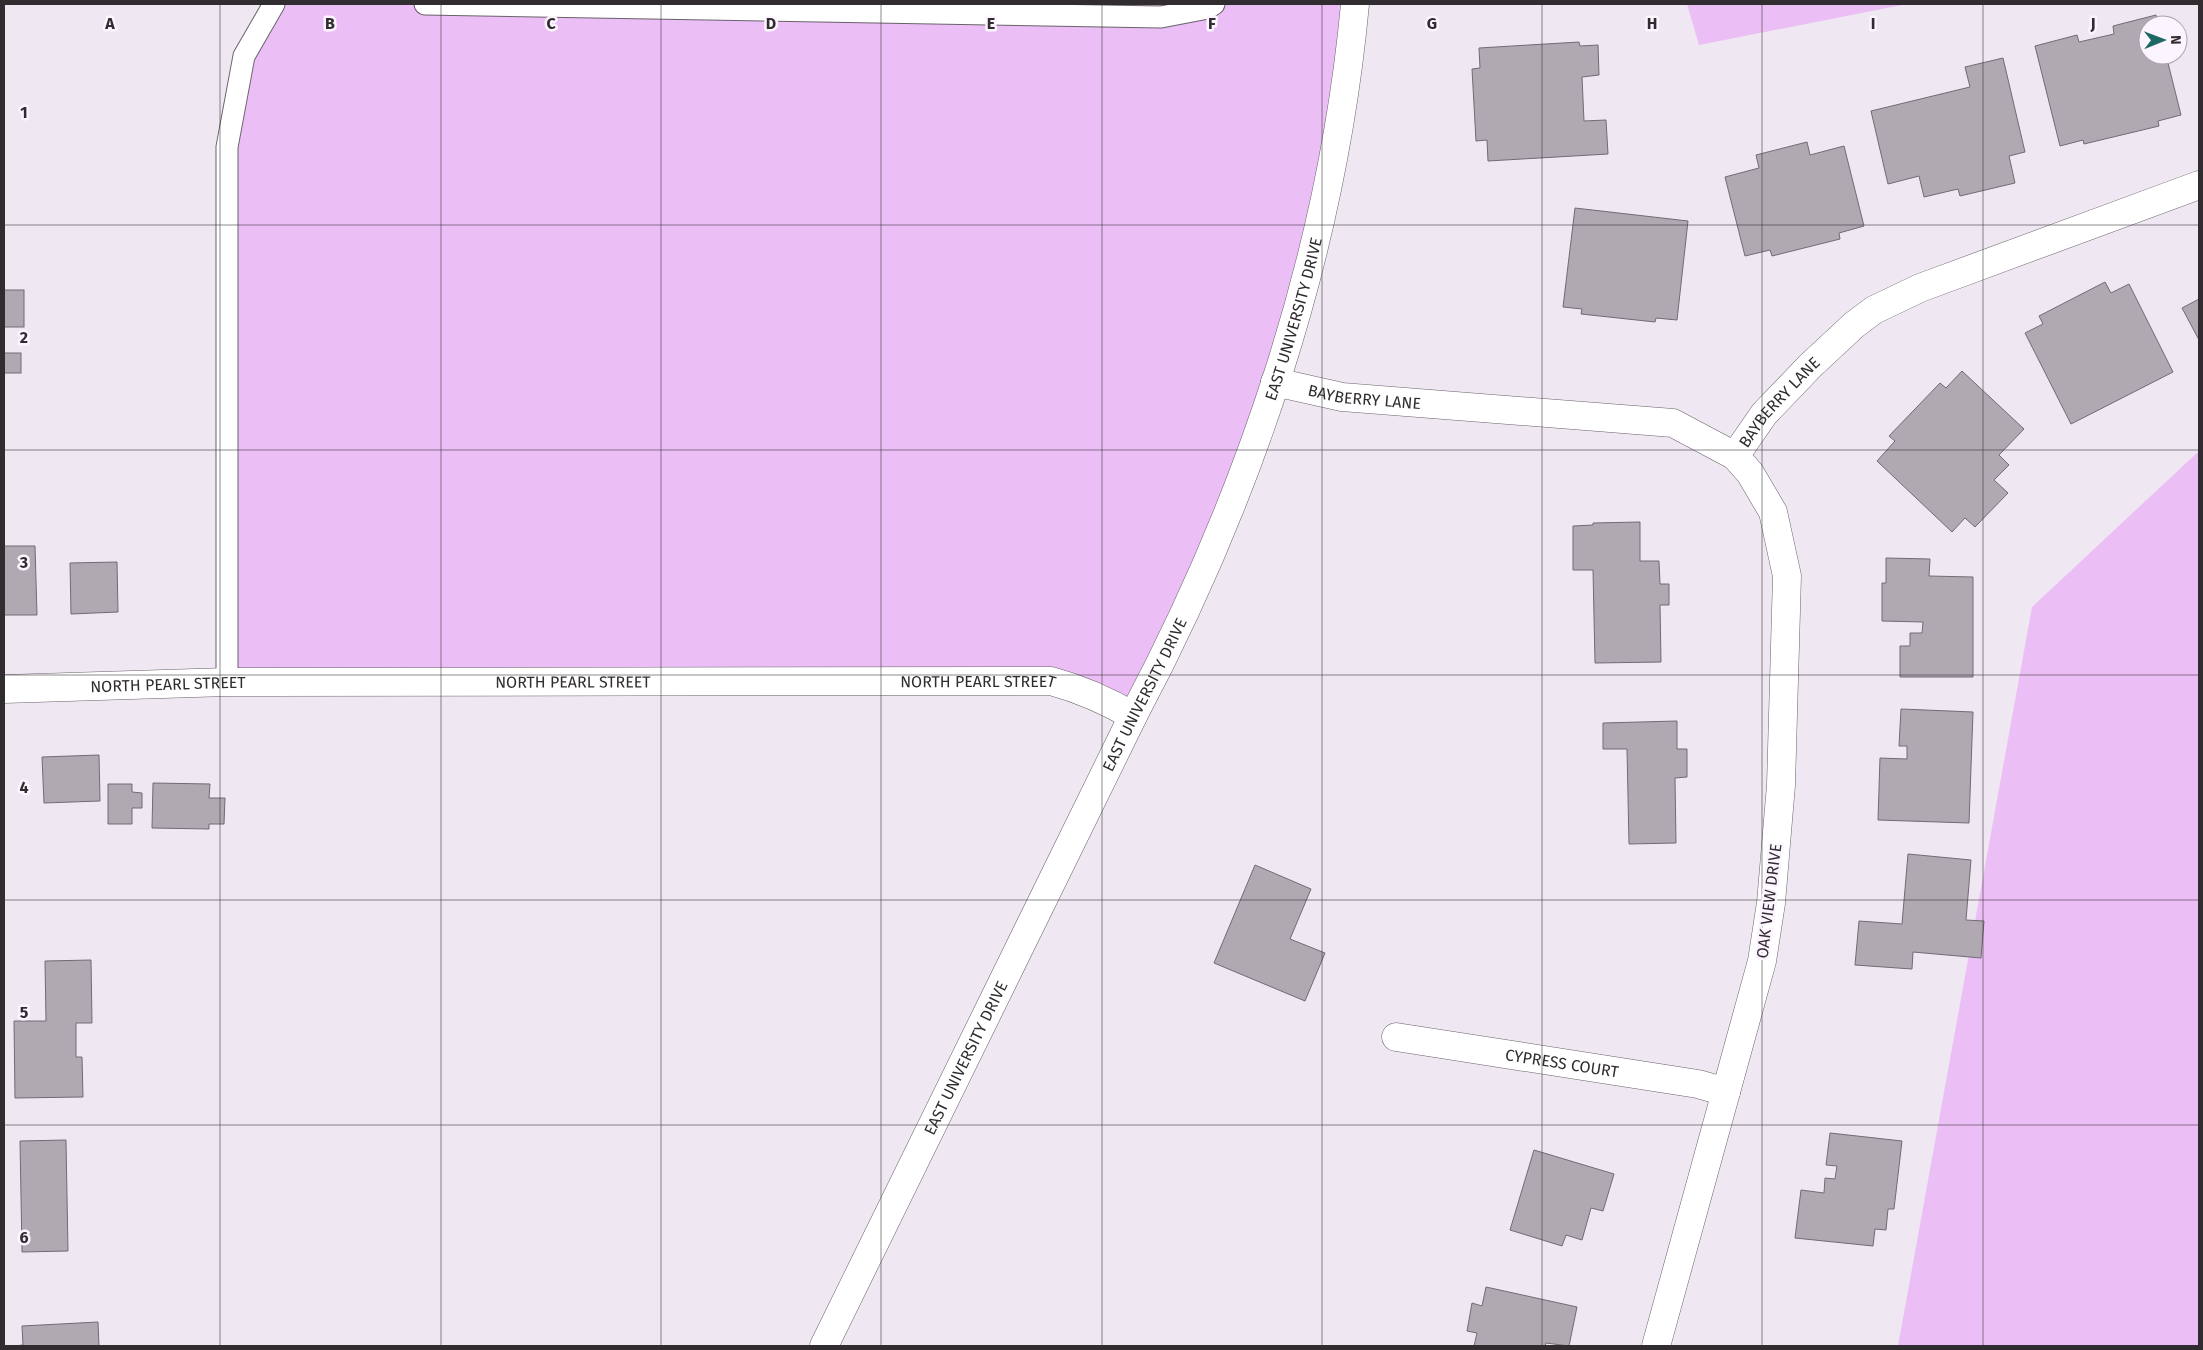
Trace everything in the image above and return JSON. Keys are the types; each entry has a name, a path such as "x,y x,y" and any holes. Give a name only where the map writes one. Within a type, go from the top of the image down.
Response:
{"street":[{"name":"EAST UNIVERSITY DRIVE","path":"824,1346 1133,716 1162,661 1224,524 1251,454 1275,382 1316,238 1344,91 1355,4"},
{"name":"BAYBERRY LANE","path":"1275,382 1342,397 1673,422 1735,456 1770,407 1810,366 1854,325 1874,310 1920,288 2199,185"},
{"name":"OAK VIEW DRIVE","path":"1656,1346 1762,961 1771,903 1782,785 1787,576 1773,512 1750,473 1735,456"},
{"name":"NORTH PEARL STREET","path":"4,689 227,682 1050,681 1079,689 1107,701 1133,716"},
{"name":"CYPRESS COURT","path":"1396,1037 1698,1084 1726,1092"}],"lane":[{"path":"227,682 227,147 244,56 274,4"},
{"path":"425,4 925,9 1161,17 1208,8 1214,4"}],"shaded area":[{"path":"274,4 1355,4 1296,311 1133,716 1079,689 227,682 227,147 244,56"},
{"path":"1687,4 1907,4 1699,45"},
{"path":"2199,451 2199,1346 1898,1346 2032,607"}],"building":[{"path":"2138,20 2138,65 2168,65 2181,115 2158,121 2159,126 2084,144 2083,140 2060,146 2035,46 2077,35 2079,42 2114,34 2113,26"},
{"path":"1579,42 1580,46 1598,45 1599,75 1582,77 1584,121 1606,120 1608,154 1488,161 1487,140 1476,141 1472,69 1480,68 1479,48"},
{"path":"2003,58 2025,152 2009,156 2015,183 1960,196 1958,189 1924,197 1919,176 1888,184 1871,111 1970,87 1965,67"},
{"path":"1807,142 1810,155 1844,146 1864,226 1839,233 1840,239 1772,256 1770,250 1745,256 1725,177 1759,168 1756,155"},
{"path":"1575,208 1688,221 1677,320 1656,318 1655,322 1581,314 1582,309 1563,307"},
{"path":"2105,282 2111,293 2129,284 2173,372 2071,424 2025,333 2043,324 2039,316"},
{"path":"4,290 24,290 24,327 4,327"},
{"path":"2199,299 2199,340 2182,308"},
{"path":"4,353 21,353 21,373 4,373"},
{"path":"1962,371 2024,429 1999,455 2009,465 1994,480 2008,493 1975,527 1965,518 1952,532 1877,461 1895,441 1889,436 1940,383 1946,388"},
{"path":"1640,522 1640,561 1659,561 1660,584 1669,584 1669,605 1660,605 1661,662 1595,663 1593,570 1573,570 1573,526 1593,525 1593,523"},
{"path":"4,546 35,546 37,615 4,615"},
{"path":"1886,558 1930,559 1929,576 1973,577 1973,677 1900,677 1900,646 1910,646 1910,633 1922,633 1923,622 1882,621 1882,583 1886,583"},
{"path":"117,562 118,612 71,614 70,563"},
{"path":"1901,709 1973,712 1969,823 1878,820 1880,758 1907,759 1907,746 1899,746"},
{"path":"1677,721 1677,749 1687,749 1687,777 1675,778 1676,843 1629,844 1627,749 1603,749 1603,723"},
{"path":"99,755 100,801 44,803 42,757"},
{"path":"153,783 210,784 209,798 225,798 224,824 209,824 209,829 152,828"},
{"path":"108,784 132,784 132,792 142,793 142,808 132,808 132,824 108,824"},
{"path":"1908,854 1971,860 1966,920 1984,921 1981,958 1913,952 1912,969 1855,965 1859,921 1902,924"},
{"path":"1255,865 1311,889 1290,939 1325,953 1305,1001 1214,963"},
{"path":"91,960 92,1023 76,1023 76,1057 82,1057 83,1097 15,1098 14,1021 46,1021 45,961"},
{"path":"1830,1133 1902,1141 1894,1209 1888,1209 1886,1230 1875,1229 1873,1246 1795,1238 1801,1190 1824,1193 1825,1178 1835,1179 1837,1166 1826,1165"},
{"path":"66,1140 68,1251 22,1252 20,1141"},
{"path":"1534,1150 1614,1174 1603,1211 1591,1208 1582,1240 1566,1235 1562,1246 1510,1230"},
{"path":"1486,1287 1577,1307 1569,1346 1546,1343 1545,1346 1474,1346 1477,1333 1467,1331 1472,1303 1482,1306"},
{"path":"98,1322 99,1346 13,1346 23,1345 22,1326"}]}
